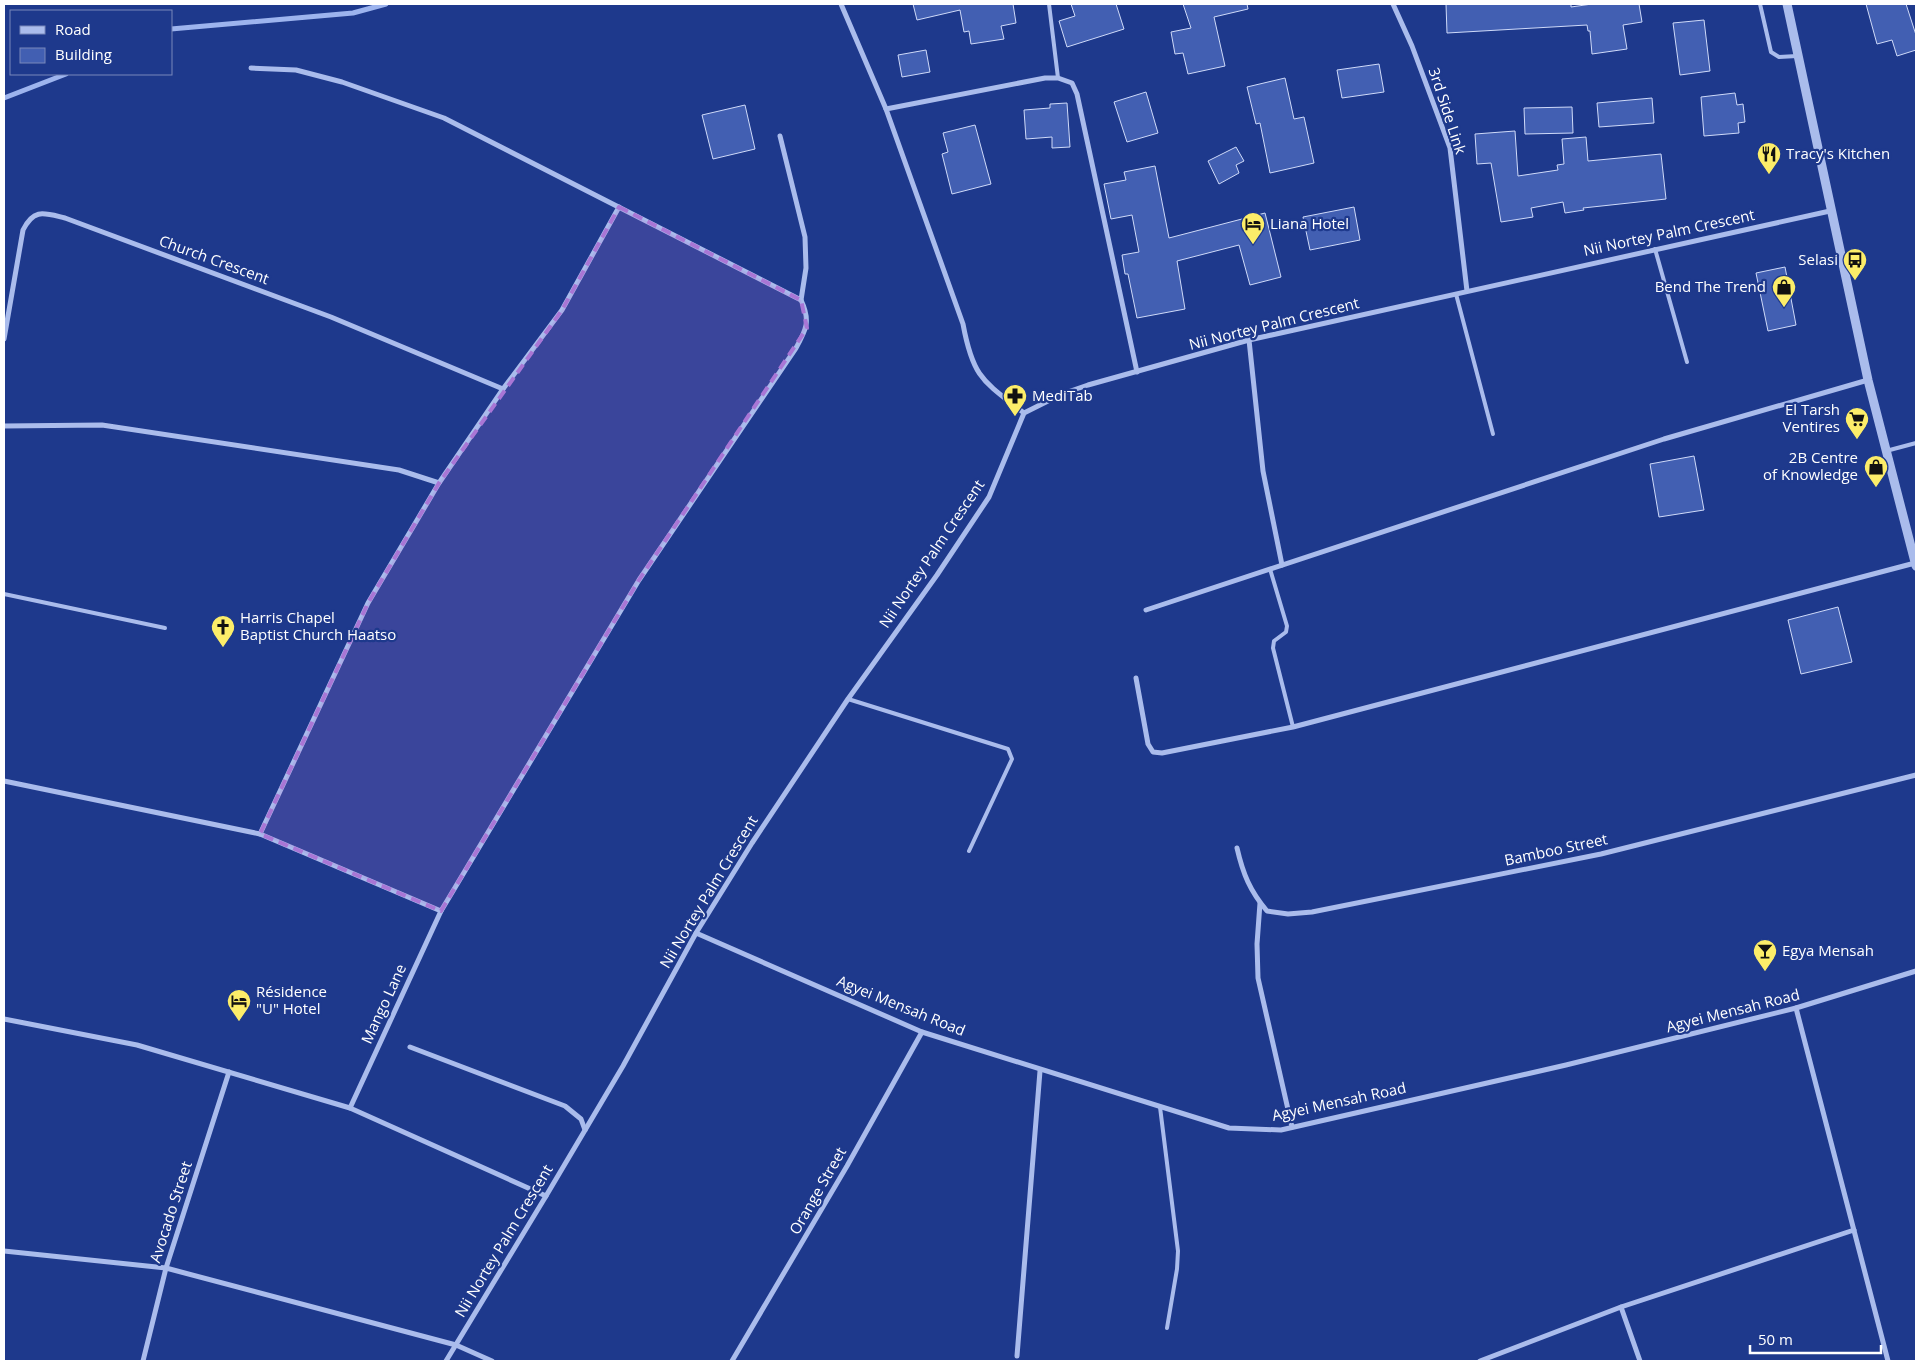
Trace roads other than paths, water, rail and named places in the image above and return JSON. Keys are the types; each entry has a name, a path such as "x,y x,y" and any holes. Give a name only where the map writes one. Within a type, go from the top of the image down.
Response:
{"street":[{"path":"841,4 886,109 963,324 968,354 978,374 990,387 1024,413"},
{"name":"3rd Side Link","path":"1393,4 1412,46 1450,148 1468,291"},
{"path":"1136,678 1148,744 1153,752 1162,753 1293,727 1916,565 1868,380 1830,211 1787,4"},
{"path":"251,68 296,70 342,82 444,118 801,300 806,268 805,238 780,136"},
{"path":"886,109 1045,78 1058,78 1072,83 1077,94 1138,372"},
{"path":"260,834 368,603 439,483 502,389 562,310 619,206"},
{"name":"Nii Nortey Palm Crescent","path":"446,1361 585,1130 696,932 752,843 848,699 937,575 989,497 1024,413 1062,394 1249,340 1830,211"},
{"name":"Church Crescent","path":"4,339 22,230 28,219 34,214 45,213 65,218 331,317 502,389"},
{"name":"Mango Lane","path":"350,1108 441,911 639,580 796,348 807,328 806,311 801,300"},
{"path":"1249,340 1262,471 1282,565"},
{"path":"1146,610 1664,439 1868,380"},
{"path":"4,426 102,425 390,469 439,483"},
{"name":"Bamboo Street","path":"1260,903 1267,911 1288,914 1322,910 1601,854 1916,775"},
{"path":"4,781 260,834 441,911"},
{"path":"1237,848 1243,875 1253,895 1260,903 1257,944 1258,978 1292,1127"},
{"name":"Agyei Mensah Road","path":"696,932 922,1032 1040,1071 1229,1128 1281,1130 1566,1065 1796,1008 1916,971"},
{"path":"1796,1008 1888,1361"},
{"path":"4,1019 137,1045 350,1108 546,1196"},
{"name":"Orange Street","path":"732,1361 848,1166 922,1032"},
{"path":"410,1047 565,1106 581,1119 585,1130"},
{"path":"1017,1356 1040,1071"},
{"name":"Avocado Street","path":"143,1361 166,1268 229,1072"},
{"path":"1480,1361 1621,1307 1854,1230"},
{"path":"4,1251 166,1268 456,1345 492,1361"},
{"path":"1621,1307 1640,1361"}],"lane":[{"path":"1049,4 1058,78"},
{"path":"1760,4 1771,52 1779,57 1798,56"},
{"path":"1655,249 1687,362"},
{"path":"1456,294 1493,434"},
{"path":"1886,451 1916,443"},
{"path":"1270,569 1287,626 1286,632 1274,641 1272,648 1293,727"},
{"path":"4,594 165,628"},
{"path":"848,699 1008,750 1012,759 969,851"},
{"path":"1160,1107 1178,1251 1177,1269 1167,1328"}],"waterway":[{"path":"172,29 353,13 386,4"},
{"path":"4,98 63,75"}],"place":[{"name":"Tracy's Kitchen","path":"1769,175"},
{"name":"Liana Hotel","path":"1253,245"},
{"name":"Selasi","path":"1855,281"},
{"name":"Bend The Trend","path":"1784,308"},
{"name":"MediTab","path":"1015,417"},
{"name":"El Tarsh Ventires","path":"1857,440"},
{"name":"2B Centre of Knowledge","path":"1876,488"},
{"name":"Harris Chapel Baptist Church Haatso","path":"223,648"},
{"name":"Egya Mensah","path":"1765,972"},
{"name":"Résidence \"U\" Hotel","path":"239,1022"}]}
